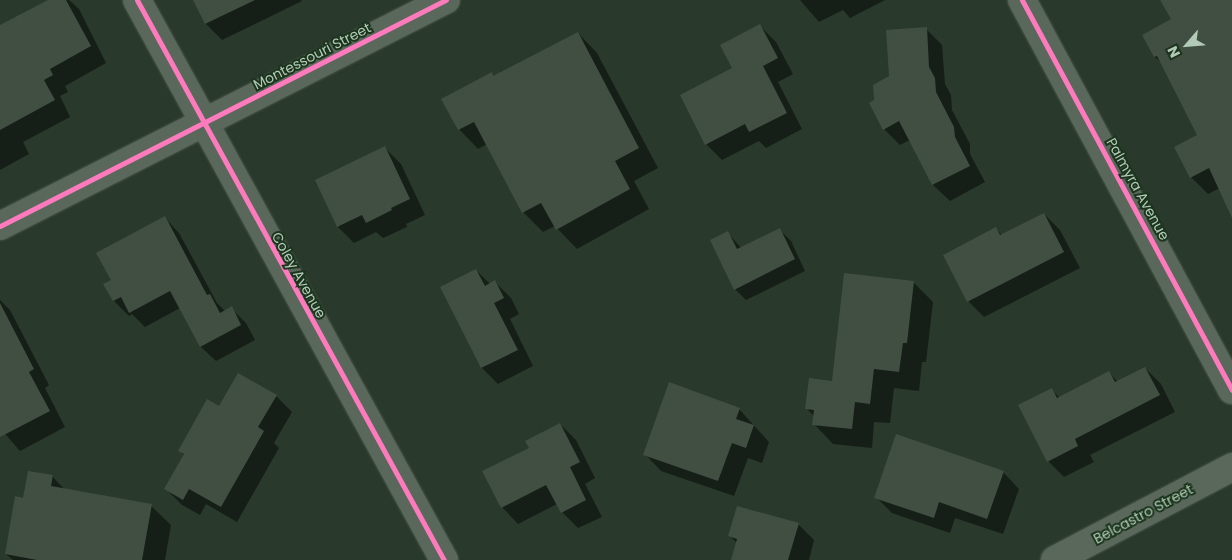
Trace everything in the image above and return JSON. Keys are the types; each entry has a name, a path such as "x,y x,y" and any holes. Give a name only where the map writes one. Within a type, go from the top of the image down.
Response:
{"street":[{"name":"Coley Avenue","path":"137,0 444,560"},
{"name":"Montessouri Street","path":"0,226 446,0"},
{"name":"Palmyra Avenue","path":"1022,0 1232,390"},
{"name":"Belcastro Street","path":"1055,560 1232,467"}],"building":[{"path":"48,0 66,0 91,46 50,69 53,75 44,80 55,100 0,130 0,25"},
{"path":"193,0 255,0 205,24"},
{"path":"1160,0 1232,0 1232,218 1209,168 1190,178 1174,147 1197,135 1157,56 1154,57 1142,35 1171,19"},
{"path":"760,24 778,58 763,66 787,113 749,132 745,124 705,145 680,95 732,68 720,45"},
{"path":"927,27 929,67 935,78 936,92 954,127 955,137 970,166 932,185 899,121 883,130 869,103 874,100 873,85 889,76 886,30"},
{"path":"578,32 639,148 615,161 630,189 556,230 541,203 522,213 474,122 458,130 441,99 492,72 493,76"},
{"path":"385,146 410,199 366,223 362,215 337,227 315,180"},
{"path":"1044,213 1064,252 967,302 943,255 996,227 1000,235"},
{"path":"165,216 207,295 210,294 220,313 232,306 241,325 200,347 170,291 129,313 121,297 113,301 103,284 111,280 96,253"},
{"path":"780,228 795,259 734,290 710,240 728,231 737,249"},
{"path":"476,269 485,286 495,280 504,298 494,303 518,350 481,368 440,287"},
{"path":"844,273 914,281 907,343 903,343 899,372 874,369 870,404 855,402 852,429 812,425 814,410 805,409 809,378 832,381"},
{"path":"0,303 34,369 29,372 50,411 0,437"},
{"path":"1145,367 1160,395 1075,439 1078,446 1047,462 1018,405 1052,388 1057,398 1109,371 1115,382"},
{"path":"238,373 277,395 258,427 264,431 221,507 189,489 183,500 164,489 184,454 178,451 207,399 219,406"},
{"path":"669,382 740,408 736,419 754,425 746,448 732,443 718,481 643,455"},
{"path":"560,423 580,462 570,467 586,500 561,513 546,485 501,508 482,471 529,448 525,441"},
{"path":"896,434 1004,471 987,519 939,502 934,518 874,498"},
{"path":"28,471 53,475 51,486 152,504 142,560 37,560 5,554 15,496 23,498"},
{"path":"737,506 799,523 788,560 731,560 737,539 728,536"}],"cycle path":[{"path":"137,0 444,560"},
{"path":"0,226 446,0"},
{"path":"1022,0 1232,390"}]}
